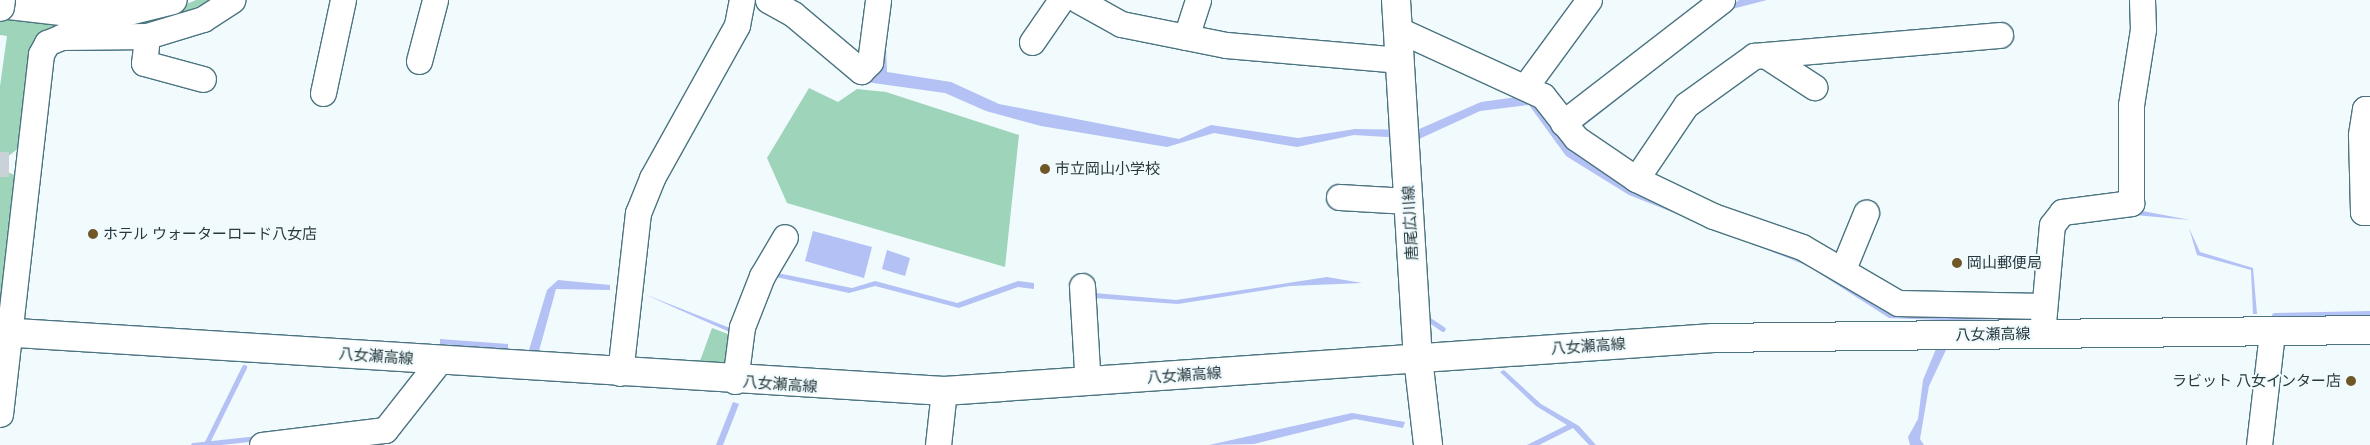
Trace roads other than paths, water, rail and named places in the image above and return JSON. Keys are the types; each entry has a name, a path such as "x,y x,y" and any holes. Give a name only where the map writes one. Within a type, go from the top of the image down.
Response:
{"main road":[{"path":"1,0 0,6 87,14 125,12 173,0"},
{"name":"唐尾広川線","path":"1396,0 1418,358 1428,445"},
{"name":"八女瀬高線","path":"5,332 735,381 944,391 1713,338 1922,317 2043,318 2272,332 2370,330"}],"street":[{"path":"0,414 19,164 41,54 47,43 61,37 147,36 203,19 232,0"},
{"path":"323,93 343,0"},
{"path":"419,61 435,0"},
{"path":"620,373 638,213 652,178 737,25 742,0"},
{"path":"768,0 793,14 861,71 870,62 878,0"},
{"path":"1032,42 1061,0"},
{"path":"1078,0 1121,24 1226,45 1400,60"},
{"path":"1186,37 1198,0"},
{"path":"1524,87 1589,0"},
{"path":"1563,123 1722,0"},
{"path":"2043,318 2052,225 2062,212 2131,204 2131,105 2143,30 2142,0"},
{"path":"1399,30 1543,96 1576,138 1636,179 1713,216 1802,247 1843,269 1922,317"},
{"path":"1636,179 1686,105 1754,56 2000,35"},
{"path":"147,36 144,63 202,79"},
{"path":"1765,55 1814,87"},
{"path":"2370,109 2365,108 2361,135 2363,212 2370,212"},
{"path":"1339,196 1408,201"},
{"path":"1843,269 1866,213"},
{"path":"735,381 742,327 762,276 785,237"},
{"path":"1082,286 1086,370"},
{"path":"2258,445 2272,332"},
{"path":"262,445 384,430 440,360"},
{"path":"938,445 944,391"}],"water":[{"path":"1739,0 1767,0 1732,9 1565,141 1615,179 1799,254 1861,288 2037,314 2036,319 1953,320 1946,350 1929,386 1920,439 1924,445 1910,445 1908,437 1918,419 1923,380 1936,349 1941,320 1889,318 1808,266 1629,195 1566,156 1529,105 1480,111 1419,139 1354,135 1297,147 1214,133 1167,147 1041,126 986,111 945,93 866,82 885,20 887,72 951,82 999,104 1179,139 1211,125 1298,138 1355,129 1417,130 1481,102 1524,96 1530,98 1560,133"},
{"path":"2137,210 2190,220 2135,215 2064,226 2067,219"},
{"path":"2189,228 2200,252 2253,268 2257,314 2253,314 2251,270 2197,255"},
{"path":"813,231 872,247 864,278 805,261"},
{"path":"887,250 910,258 905,276 882,269"},
{"path":"772,272 852,288 875,281 957,303 1018,281 1034,283 1034,289 1018,287 959,308 875,286 849,293 776,277 767,296"},
{"path":"1327,277 1362,283 1290,286 1178,304 1094,298 1094,293 1176,300"},
{"path":"558,280 610,285 610,290 556,289 539,351 529,350 547,290"},
{"path":"644,294 735,330 734,334"},
{"path":"440,339 508,344 508,350 440,344"},
{"path":"1504,370 1541,404 1579,426 1596,445 1589,445 1573,428 1539,445 1527,445 1567,425 1536,406 1500,372"},
{"path":"733,402 739,404 723,445 716,445"},
{"path":"1352,413 1405,422 1403,428 1355,419 1254,444 1209,445"}],"waterway":[{"path":"2274,315 2370,313"},
{"path":"1431,321 1443,329"},
{"path":"206,444 244,367"},
{"path":"193,445 258,438"}],"tunnel":[{"path":"0,164 9,164"}],"place":[{"name":"市立岡山小学校","path":"1045,169"},
{"name":"ホテル ウォーターロード八女店","path":"93,234"},
{"name":"岡山郵便局","path":"1957,263"},
{"name":"ラビット 八女インター店","path":"2351,381"}]}
